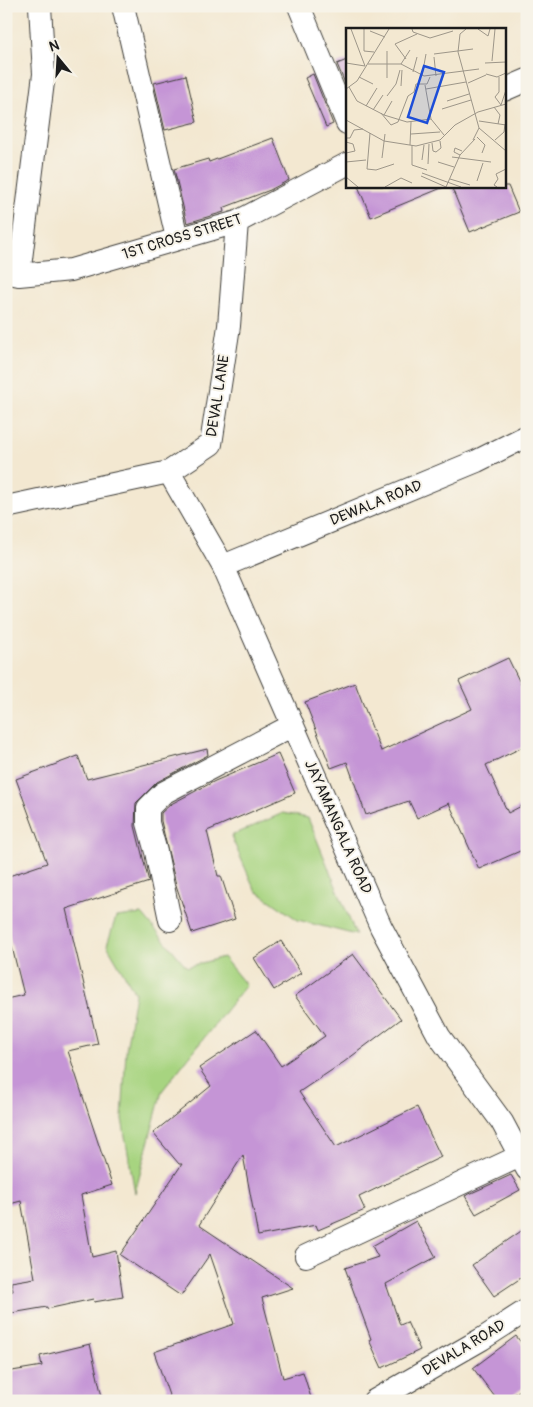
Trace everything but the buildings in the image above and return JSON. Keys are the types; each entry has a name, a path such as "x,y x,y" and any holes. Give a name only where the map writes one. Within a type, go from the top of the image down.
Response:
{"street":[{"path":"13,274 44,74 40,6"},
{"path":"123,6 177,238"},
{"path":"299,6 346,120"},
{"path":"506,89 527,80"},
{"name":"1ST CROSS STREET","path":"13,274 72,270 237,222 346,165"},
{"name":"DEVAL LANE","path":"6,507 169,472 212,444 229,326 237,222"},
{"name":"DEWALA ROAD","path":"223,566 477,461 527,436"},
{"name":"JAYAMANGALA ROAD","path":"169,472 223,566 381,927 439,1036 502,1122 523,1163"},
{"path":"170,920 148,823 148,808 163,794 293,725"},
{"path":"306,1256 523,1163"},
{"name":"DEVALA ROAD","path":"374,1401 482,1339 527,1310"}],"green space":[{"path":"283,813 308,818 356,935 298,920 255,890 231,836"},
{"path":"142,914 187,967 223,957 246,985 162,1091 135,1193 122,1119 126,1051 135,993 107,945 116,917"}]}
